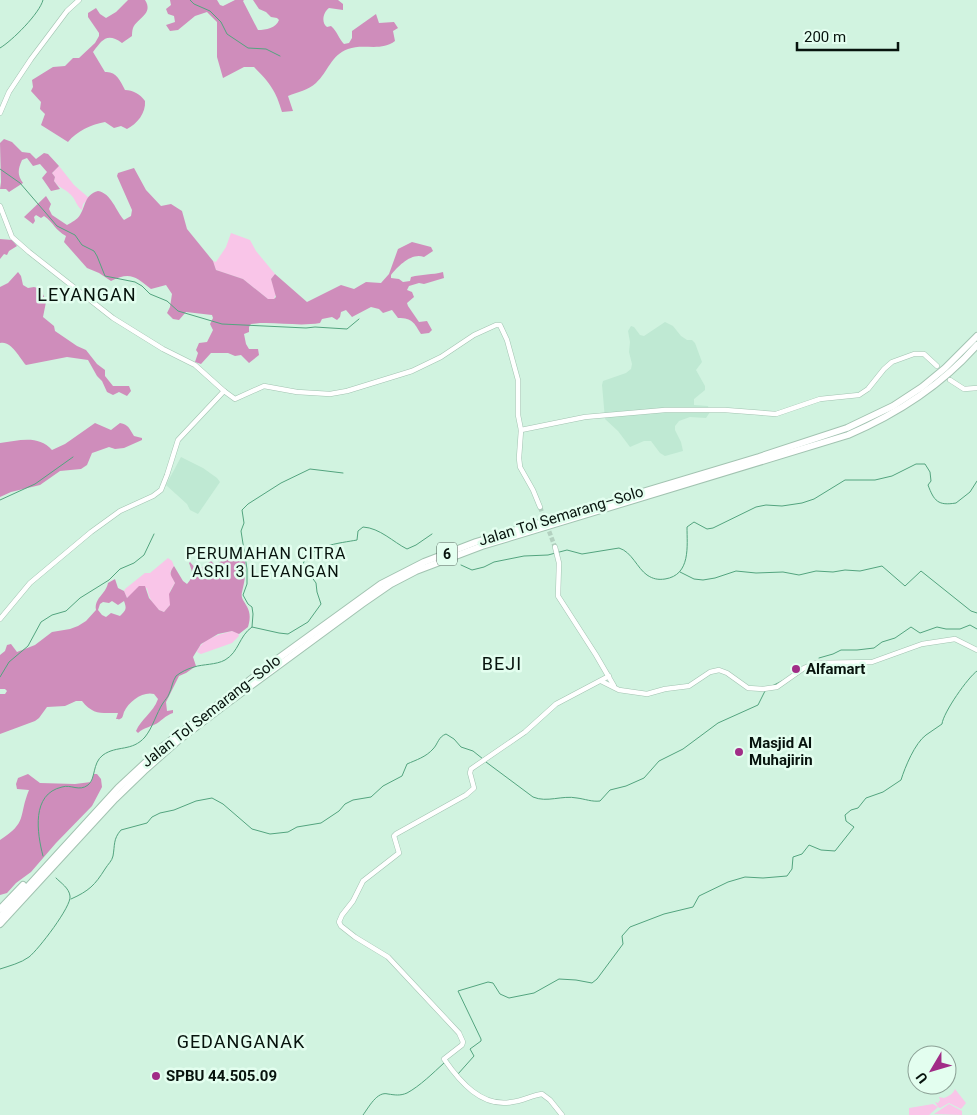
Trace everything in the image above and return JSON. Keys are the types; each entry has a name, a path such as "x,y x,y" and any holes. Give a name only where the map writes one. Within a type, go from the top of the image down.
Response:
{"highway":[{"name":"Jalan Tol Semarang–Solo","path":"0,917 118,788 175,737 381,584 401,573 476,542 759,457 847,428 893,406 922,388 977,336"},
{"name":"Jalan Tol Semarang–Solo","path":"0,924 144,770 225,705 391,584 416,571 482,546 848,435 879,421 925,393 950,372 977,345"},
{"path":"0,909 42,865 58,852"}],"street":[{"path":"0,112 9,92 31,59 67,11 80,0"},
{"path":"0,206 12,237 29,252 113,318 163,349 195,365 234,399 264,386 286,391 341,393 412,371 441,357 474,334 500,325 507,340 518,380 518,415 521,430 519,458 521,470 533,490 540,507"},
{"path":"521,430 585,417 665,410 725,410 776,414 812,401 859,395 868,389 892,362 914,354 924,354 937,366"},
{"path":"950,380 964,389 977,388"},
{"path":"0,619 30,583 87,535 115,514 153,496 160,490 167,475 178,440 224,391"},
{"path":"555,547 558,558 558,596 614,686"},
{"path":"602,681 622,691 647,694 689,686 710,672 719,670 727,673 748,688 765,689 781,685 804,668 816,663 872,662 917,645 951,639 960,640 977,650"},
{"path":"562,1115 550,1100 542,1094 507,1103 499,1103 484,1098 466,1086 444,1059 462,1045 463,1042 459,1033 388,957 355,937 341,926 339,922 364,882 399,853 394,836 396,834 455,802 471,791 474,786 470,771 520,736 556,704 609,676"}],"shaded area":[{"path":"128,0 145,0 147,5 146,12 133,28 132,36 122,43 112,38 105,39 93,52 105,72 115,75 125,90 139,94 145,101 144,110 137,121 127,129 121,126 114,128 105,122 84,129 68,142 41,125 45,114 40,109 41,102 31,91 33,87 32,80 53,67 65,66 73,58 79,58 95,43 99,33 88,17 88,13 96,8 106,18 116,12"},
{"path":"170,0 217,0 223,6 235,0 244,0 258,30 264,30 276,25 279,20 259,9 253,0 338,0 343,4 343,10 329,8 325,12 323,20 327,27 331,26 333,28 344,44 349,43 352,38 352,31 376,14 379,23 394,22 398,28 393,31 395,41 390,44 378,47 354,47 342,52 334,59 316,83 288,96 293,111 282,112 272,88 254,67 244,67 223,78 217,57 217,22 207,12 195,16 178,30 170,31 166,25 175,22 174,16 168,14 166,9 171,5"},
{"path":"4,139 12,142 22,152 30,153 36,159 44,153 48,154 59,166 52,173 55,177 54,181 60,189 51,191 42,178 47,172 40,164 33,166 27,158 22,160 19,169 19,175 23,183 9,192 6,189 0,189 0,143"},
{"path":"59,166 74,185 89,198 83,204 82,210 78,207 72,196 54,181 55,177 52,173"},
{"path":"134,168 146,190 161,206 171,204 182,211 187,229 213,261 216,270 243,279 268,299 276,297 271,279 275,274 307,302 341,285 354,289 366,282 381,283 389,274 398,249 412,242 431,247 433,251 424,257 415,256 401,264 391,275 391,278 399,279 403,282 410,281 411,277 443,272 444,278 409,286 407,290 412,292 414,297 407,303 408,306 419,322 427,321 432,330 429,333 421,334 412,322 407,319 398,318 392,310 383,313 379,309 371,307 352,317 346,310 341,312 337,320 332,317 322,319 320,323 251,324 249,332 244,334 246,344 249,349 258,349 259,355 249,363 241,355 235,356 228,353 211,353 201,364 195,362 199,343 207,342 213,330 210,324 213,318 212,315 186,312 179,320 173,319 167,313 172,294 166,285 151,289 137,279 128,276 111,281 87,268 64,242 66,236 44,216 41,218 36,215 33,224 24,217 46,196 51,204 49,209 52,215 67,225 79,217 90,195 98,191 103,192 110,199 124,220 131,216 132,210 117,176 118,173"},
{"path":"231,233 250,240 256,251 275,274 271,279 276,293 274,299 268,299 243,279 216,270 213,261 216,262 226,247"},
{"path":"0,239 12,240 17,246 9,251 7,255 4,254 0,259"},
{"path":"18,272 23,285 28,288 41,289 46,302 43,317 54,326 55,331 86,350 97,364 105,370 105,376 113,386 129,386 131,391 127,396 119,392 113,395 107,392 88,360 67,357 26,365 8,344 0,343 0,287 8,283"},
{"path":"665,322 673,326 681,336 695,343 702,362 696,370 705,386 705,390 694,399 694,405 708,406 710,412 706,418 690,417 679,421 675,426 675,430 683,451 665,456 660,453 651,441 644,441 630,447 618,431 605,419 602,385 603,381 626,373 631,369 628,331 631,326 640,335 644,336"},
{"path":"95,423 111,430 120,423 123,424 128,427 134,436 142,438 142,440 124,448 115,449 109,447 92,453 87,465 81,469 60,471 40,485 11,492 0,497 0,443 34,440 52,450 65,444"},
{"path":"181,457 203,468 220,482 198,514 190,510 187,504 166,485"},
{"path":"240,550 243,553 245,570 242,596 250,614 250,620 248,627 239,634 232,631 218,634 201,644 193,657 196,666 179,676 166,702 167,711 173,710 173,713 138,733 136,731 138,727 158,699 154,694 141,695 129,704 119,719 116,719 118,713 94,711 82,701 76,701 65,706 47,707 35,721 0,734 0,694 5,694 7,691 0,689 0,655 5,651 7,645 11,644 17,652 35,645 52,632 78,626 86,621 96,610 98,599 108,583 115,579 118,588 124,591 127,598 139,586 145,586 149,598 159,610 164,612 170,605 169,594 175,583 171,576 174,566 187,584 192,574 190,562 196,569 211,561 215,565","holes":["112,601 118,605 124,601 125,609 120,616 111,613 106,617 98,610 103,602 109,603"]},
{"path":"168,558 174,566 170,572 175,583 170,591 170,605 164,612 160,611 153,603 147,588 127,598 125,589 145,573 150,573"},
{"path":"232,631 238,633 239,636 232,643 201,654 197,652 199,647 207,640"},
{"path":"28,774 40,783 75,784 91,782 94,774 97,774 101,779 102,787 92,806 31,872 16,883 7,893 0,895 0,840 9,834 19,823 29,790 17,789 16,784 18,778"},
{"path":"957,1092 966,1103 961,1109 949,1103 940,1108 935,1102 938,1103 939,1097 944,1098 950,1095 957,1095"},
{"path":"933,1104 938,1107 929,1115 909,1115 909,1108"},
{"path":"949,1104 962,1111 962,1115 934,1114"}],"waterway":[{"path":"0,48 25,26 37,12 43,0"},
{"path":"190,0 194,4 210,11 221,22 227,34 248,48 266,49 280,56"},
{"path":"0,169 20,183 57,226 75,235 82,245 94,251 105,276 135,282 150,294 167,301 178,311 222,324 306,328 347,329 359,319"},
{"path":"0,500 35,484 73,457"},
{"path":"461,565 472,570 494,562 524,556 548,555 567,550 582,554 619,548 631,556 647,575 656,579 665,579 679,572 683,566 687,551 687,527 694,522 707,529 713,528 756,507 802,503 814,499 845,480 875,480 892,476 916,464 925,464 930,472 931,481 928,485 930,490 935,499 941,503 956,503 970,492 977,481"},
{"path":"252,627 252,607 243,595 247,584 247,569 241,531 244,523 242,510 248,504 281,483 310,469 343,473"},
{"path":"43,856 38,826 41,806 45,798 52,791 62,787 85,787 92,779 97,762 103,755 140,742 150,729 169,695 176,676 191,668 218,663 230,657 244,635 252,627 288,634 308,622 321,604 316,583 303,565 310,554 325,546 357,540 358,531 363,527 375,530 407,549 432,534"},
{"path":"0,677 9,662 28,646 41,622 52,615 66,611 80,598 109,580 120,569 134,563 144,555 154,534"},
{"path":"680,572 694,579 703,580 736,571 756,573 783,572 799,575 816,571 860,571 882,566 905,586 921,571 971,611 977,613"},
{"path":"819,658 841,650 874,648 882,642 895,638 911,627 920,633 937,627 960,629 970,625 977,629"},
{"path":"458,1074 474,1056 470,1049 481,1041 458,991 488,982 493,983 500,994 509,998 534,993 559,979 592,983 623,944 622,936 630,927 664,914 693,907 699,896 728,882 745,877 787,876 792,869 793,857 802,854 809,845 821,850 835,851 854,827 846,821 845,815 851,810 858,808 866,798 883,792 901,780 914,749 926,735 942,724 956,696 977,671"},
{"path":"772,686 782,681"},
{"path":"486,762 538,799 571,797 600,801 610,790 626,786 644,778 659,761 683,749 718,723 758,705 765,691"},
{"path":"71,899 87,890 98,879 112,859 115,839 121,830 147,823 152,817 160,813 174,810 196,801 212,798 223,804 252,829 270,834 288,832 297,827 321,823 339,811 345,804 353,800 371,797 383,786 402,776 407,764 427,754 435,747 441,737 446,734 461,747 473,751 483,759"},
{"path":"0,969 19,963 29,957 66,909 70,896 66,888 56,878"},
{"path":"363,1115 380,1095 407,1093 422,1083 444,1063"}],"tunnel":[{"path":"540,507 555,547"}],"place":[{"name":"Alfamart","path":"796,669"},
{"name":"Masjid Al Muhajirin","path":"739,752"},
{"name":"SPBU 44.505.09","path":"156,1076"}],"district":[{"name":"LEYANGAN","path":"87,295"},
{"name":"PERUMAHAN CITRA ASRI 3 LEYANGAN","path":"266,562"},
{"name":"BEJI","path":"502,664"},
{"name":"GEDANGANAK","path":"241,1042"}]}
